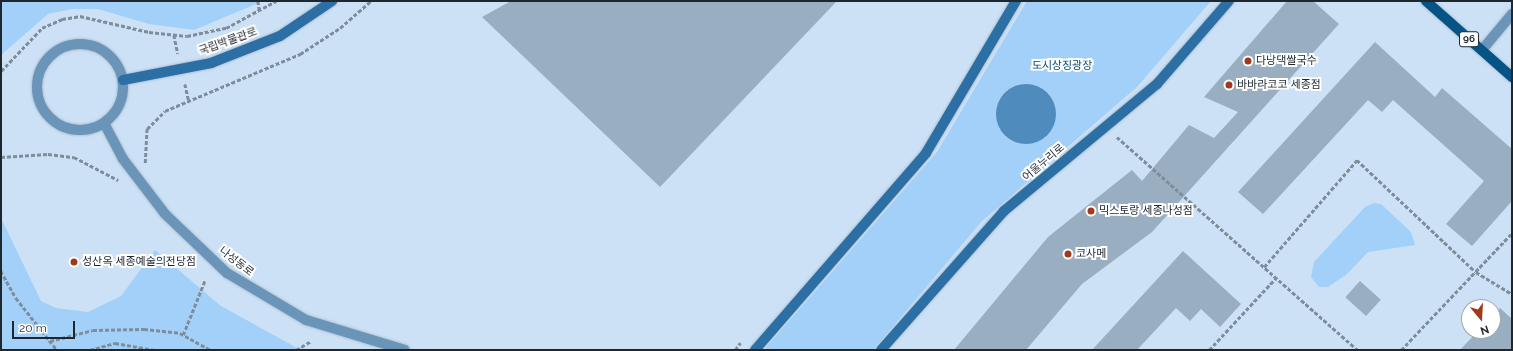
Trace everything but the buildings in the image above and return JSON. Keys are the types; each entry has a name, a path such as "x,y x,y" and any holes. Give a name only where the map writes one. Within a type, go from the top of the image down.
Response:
{"main road":[{"name":"96","path":"1426,1 1512,77"}],"street":[{"name":"국립박물관로","path":"122,80 211,63 280,36 332,1"},
{"path":"755,350 926,153 1016,1"},
{"name":"어울누리로","path":"881,350 1004,212 1157,84 1229,1"},
{"path":"1482,50 1512,14"},
{"path":"91,45 114,60 122,80 121,101 104,123 76,130 50,119 37,93 42,66 63,47 91,45"},
{"name":"나성동로","path":"104,123 123,159 165,214 227,273 306,320 405,350"}],"path":[{"path":"258,1 260,12"},
{"path":"1,71 42,28 62,19 86,17 149,32 187,36 226,28 245,16 260,12 276,1"},
{"path":"147,162 147,129 165,111 300,54 340,28 371,1"},
{"path":"1116,136 1358,350"},
{"path":"1,157 48,154 74,157 119,180"},
{"path":"1264,267 1357,160 1476,272 1512,294"},
{"path":"1401,350 1512,233"},
{"path":"1,271 57,350"},
{"path":"1209,350 1276,278"},
{"path":"183,335 206,280"},
{"path":"50,341 93,330 144,329 183,335 211,350"},
{"path":"735,350 745,338"},
{"path":"296,350 311,341"},
{"path":"90,350 115,343 154,350"}],"green space":[{"path":"1,1 263,1 194,30 149,24 98,9 72,9 48,14 1,55"},
{"name":"도시상징광장","path":"1027,1 1211,1 1137,87 982,221 873,350 764,350 937,152"},
{"path":"1374,203 1381,204 1411,232 1415,245 1368,252 1347,274 1328,287 1319,287 1311,277 1314,262 1365,207"},
{"path":"1,218 41,301 56,308 88,312 121,296 155,250 221,306 301,350 1,350"}],"shaded area":[{"path":"1020,84 1032,84 1048,92 1054,102 1056,114 1054,126 1048,136 1032,144 1020,144 1004,136 996,120 996,108 1004,92"}],"place":[{"name":"다낭댁쌀국수","path":"1248,61"},
{"name":"바바라코코 세종점","path":"1229,85"},
{"name":"믹스토랑 세종나성점","path":"1091,211"},
{"name":"코사메","path":"1068,254"},
{"name":"성산옥 세종예술의전당점","path":"74,262"}]}
